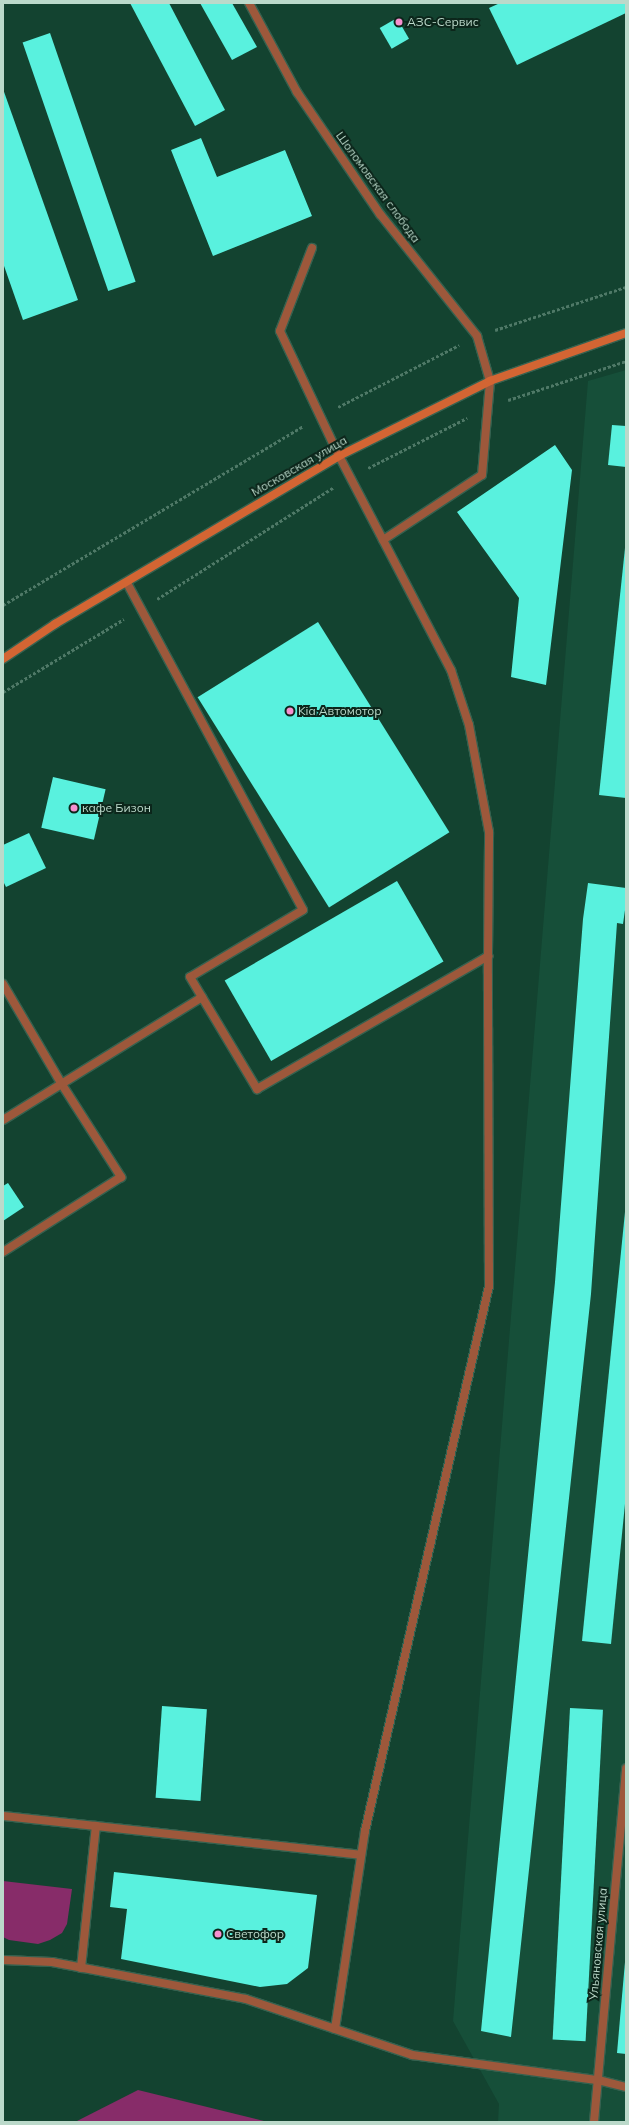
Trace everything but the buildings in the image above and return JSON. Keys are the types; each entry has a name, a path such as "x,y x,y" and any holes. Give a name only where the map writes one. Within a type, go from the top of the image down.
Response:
{"main road":[{"name":"Московская улица","path":"3,659 55,624 127,583 339,456 490,381 626,333"}],"street":[{"name":"Шоломовская слобода","path":"249,3 297,92 376,208 477,336 490,381 489,407 482,475 383,540"},
{"path":"312,248 280,331 339,456 451,670 468,725 489,832 489,1286 368,1815 335,2029"},
{"path":"127,583 303,910 190,977 257,1089 488,956"},
{"path":"3,984 61,1083 121,1177 3,1252"},
{"path":"3,1120 202,997"},
{"name":"Ульяновская улица","path":"594,2122 626,1768"},
{"path":"3,1816 361,1855"},
{"path":"81,1968 96,1826"},
{"path":"3,1960 52,1962 246,1999 412,2055 598,2080 626,2087"}],"path":[{"path":"513,324 626,287"},
{"path":"3,605 320,416 477,336"},
{"path":"3,692 141,609 350,477 489,407 626,361"}],"shaded area":[{"path":"626,370 626,2122 498,2122 499,2104 453,2021 588,381"},
{"path":"3,1881 72,1889 67,1924 62,1933 50,1940 38,1944 9,1940 3,1937"},
{"path":"138,2090 268,2122 75,2122"}],"place":[{"name":"АЗС-Сервис","path":"399,22"},
{"name":"Kia Автомотор","path":"290,711"},
{"name":"кафе Бизон","path":"74,808"},
{"name":"Светофор","path":"218,1934"}]}
